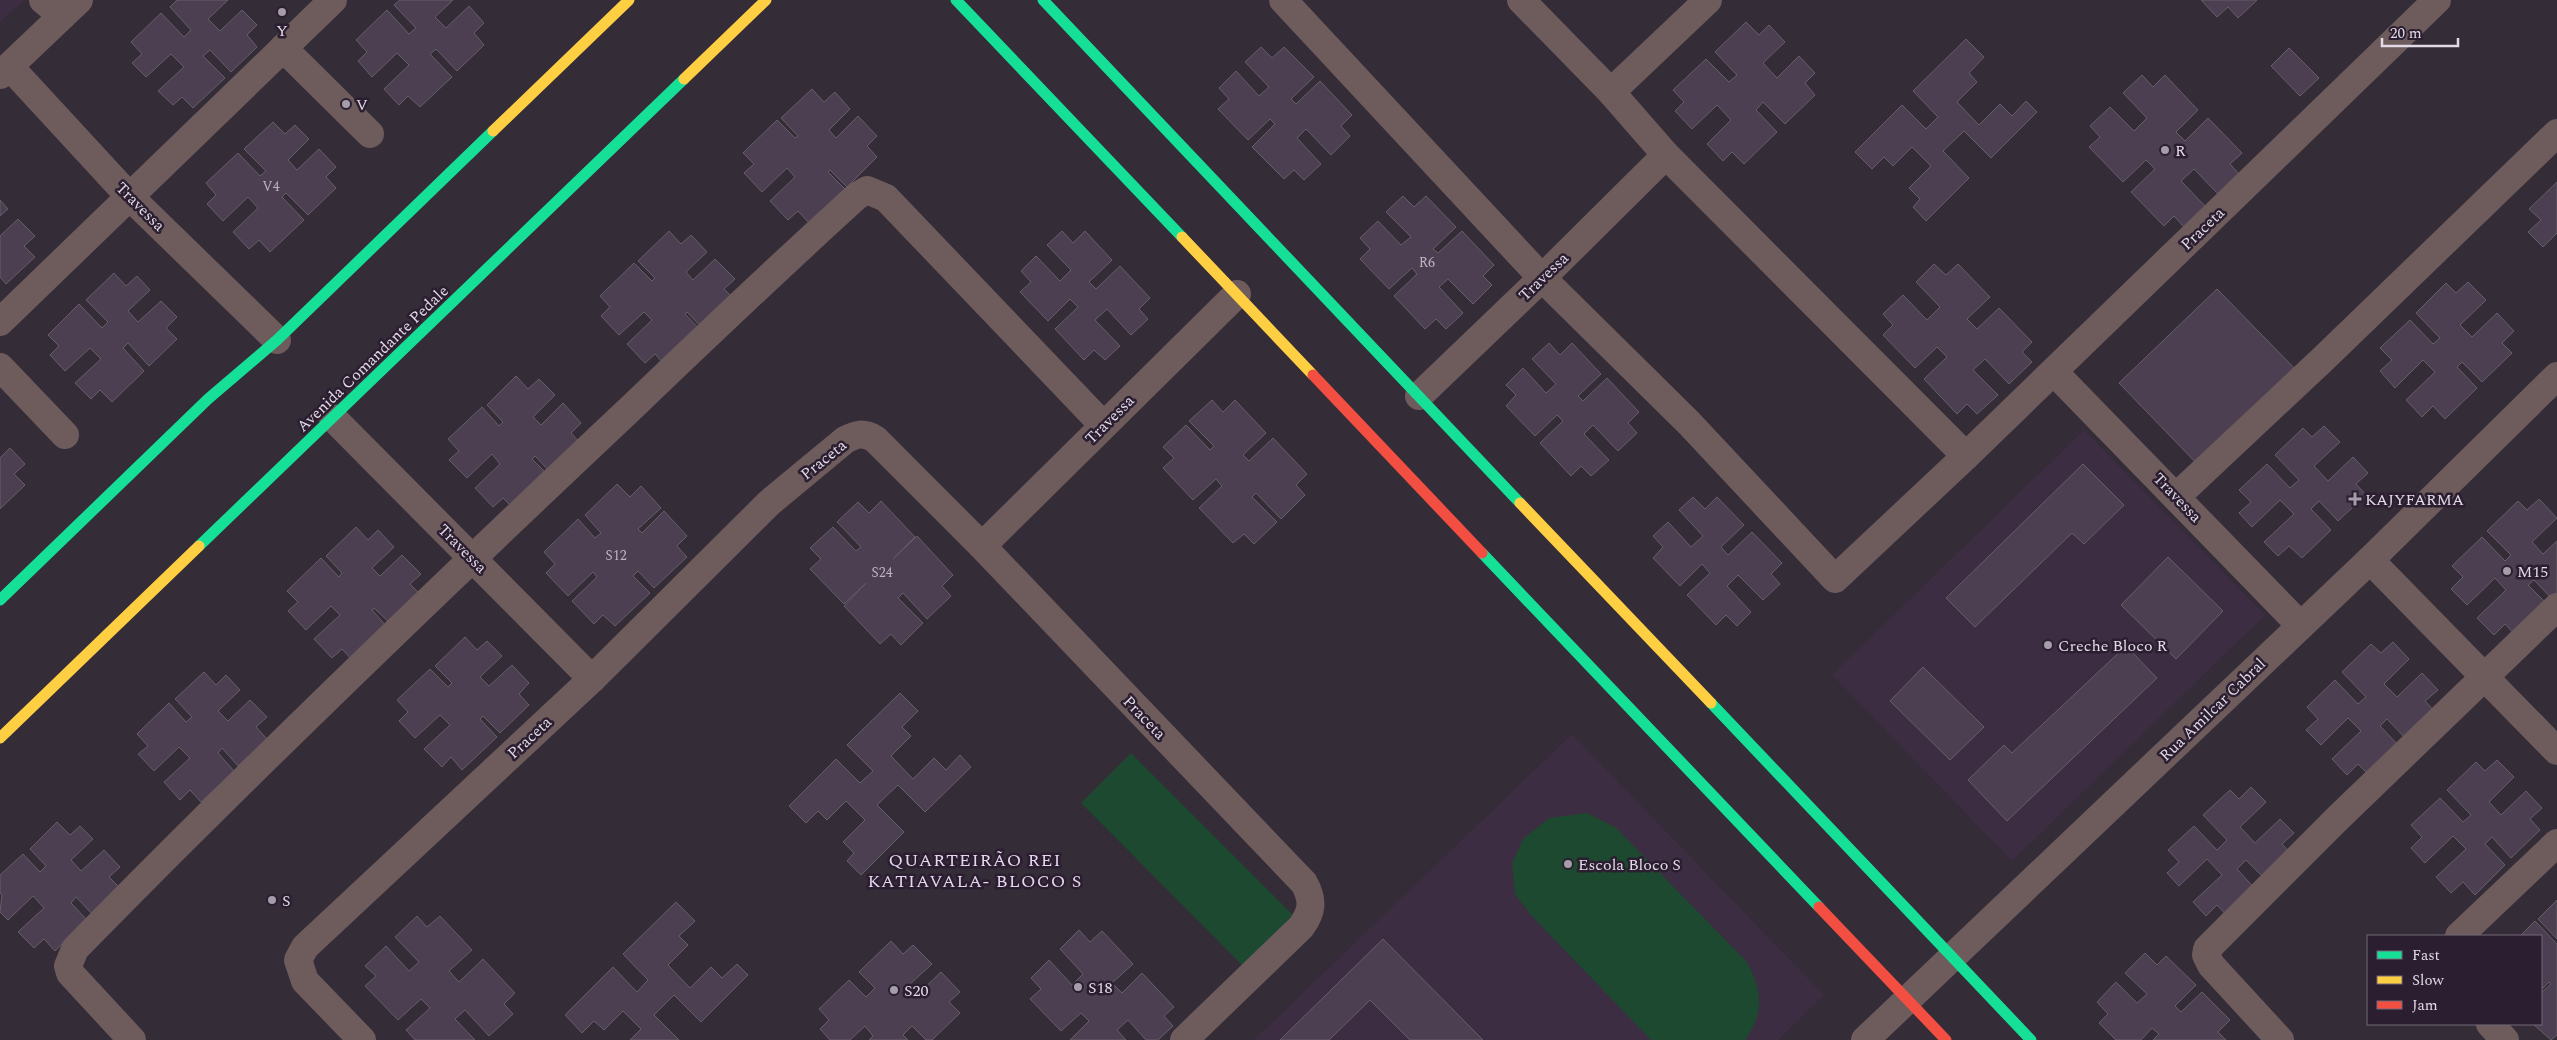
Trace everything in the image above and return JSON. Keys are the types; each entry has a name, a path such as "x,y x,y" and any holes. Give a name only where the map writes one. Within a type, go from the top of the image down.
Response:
{"street":[{"path":"0,322 333,0"},
{"path":"0,600 208,399 277,340 629,0"},
{"name":"Avenida Comandante Pedale","path":"0,738 766,0"},
{"path":"956,0 1946,1040"},
{"path":"1043,0 2032,1040"},
{"path":"1283,0 1542,278"},
{"path":"1611,92 1708,0"},
{"name":"Praceta","path":"1542,278 1689,423 1835,579 2054,372 2437,0"},
{"path":"1528,2 1666,155 1966,456"},
{"path":"5,71 61,5"},
{"path":"283,48 370,134"},
{"name":"Travessa","path":"5,71 129,196 277,340"},
{"path":"2177,496 2322,360 2557,133"},
{"name":"Travessa","path":"1419,396 1666,155"},
{"path":"132,1040 70,973 68,966 74,949 171,851 472,557 780,265 857,196 867,190 886,198 1103,425"},
{"name":"Travessa","path":"982,546 1237,294"},
{"path":"0,367 66,435"},
{"name":"Travessa","path":"2054,372 2177,496 2300,625"},
{"name":"Rua Amilcar Cabral","path":"1865,1040 2370,560 2557,376"},
{"name":"Travessa","path":"333,418 592,679"},
{"name":"Praceta","path":"362,1040 305,981 298,960 305,947 592,679 769,503 844,440 856,434 866,433 875,439 982,546 1304,883 1311,895 1312,905 1309,916 1301,927 1184,1040"},
{"path":"2370,560 2557,751"},
{"path":"2280,1040 2211,965 2206,955 2207,949 2483,677 2557,607"},
{"path":"2460,935 2557,843"},
{"path":"2491,1025 2505,1040"}],"shaded area":[{"path":"0,0 24,0 0,22"},
{"name":"Creche Bloco R","path":"2084,430 2265,615 2012,861 1832,675"},
{"name":"Escola Bloco S","path":"1572,734 1824,995 1778,1040 1254,1040"}],"green space":[{"path":"1131,753 1293,915 1243,966 1081,803"},
{"path":"1587,813 1615,827 1747,962 1756,982 1759,1001 1756,1020 1745,1040 1651,1040 1530,914 1515,894 1512,864 1523,839 1549,818"}],"building":[{"path":"177,0 228,0 208,19 220,31 242,10 257,25 247,35 257,47 231,72 210,50 203,56 225,78 193,108 182,97 173,105 158,91 184,67 171,54 146,77 132,63 142,54 131,42 161,13 184,37 191,30 170,7"},
{"path":"400,0 453,0 435,17 446,28 469,6 484,23 474,33 484,45 457,71 436,49 430,54 452,77 420,107 408,96 399,105 384,89 409,65 397,53 372,77 358,61 367,52 356,40 387,10 409,34 416,28 394,5"},
{"path":"2201,0 2257,0 2238,18 2228,7 2217,17"},
{"path":"1746,22 1759,35 1769,25 1785,42 1763,63 1777,78 1799,56 1815,73 1805,83 1815,95 1785,124 1763,102 1756,110 1777,132 1744,164 1732,152 1723,161 1707,144 1731,120 1717,105 1692,129 1675,111 1684,102 1673,90 1706,59 1729,82 1737,75 1715,52"},
{"path":"1966,39 1984,57 1969,73 1977,82 1957,102 1979,125 2000,104 2012,116 2026,101 2037,112 1991,158 1964,131 1943,151 1969,178 1926,221 1913,207 1920,199 1909,188 1931,166 1912,147 1893,166 1884,157 1872,169 1855,152 1902,105 1926,129 1938,117 1913,91"},
{"path":"1261,47 1272,58 1284,47 1314,77 1291,99 1296,104 1320,81 1352,115 1341,126 1350,136 1331,155 1306,129 1297,138 1321,164 1304,180 1294,170 1284,179 1252,147 1275,124 1270,119 1248,140 1218,109 1229,99 1219,88 1236,71 1259,96 1269,87 1245,62"},
{"path":"2289,48 2319,78 2300,96 2271,66"},
{"name":"R","path":"2142,75 2153,87 2165,75 2198,110 2176,132 2185,141 2208,118 2242,153 2230,164 2239,174 2218,194 2194,169 2181,181 2205,206 2184,227 2174,216 2164,226 2131,192 2155,169 2146,160 2123,182 2089,147 2100,137 2090,126 2110,107 2134,131 2147,118 2123,93"},
{"path":"812,89 824,102 835,92 850,109 829,130 836,138 858,116 877,136 867,146 877,157 847,187 830,170 828,172 845,189 809,223 798,211 788,220 770,201 795,177 787,168 762,192 744,173 754,164 743,153 777,120 795,138 798,136 781,118"},
{"path":"273,122 285,134 295,125 309,139 288,160 297,170 319,149 336,167 326,177 336,188 308,215 286,193 282,197 304,220 270,252 259,240 249,249 233,232 258,208 248,197 223,221 207,204 216,195 206,183 238,153 260,176 266,171 244,149"},
{"path":"2557,182 2557,233 2543,247 2528,232 2541,220 2529,209"},
{"path":"1403,196 1414,207 1426,196 1456,227 1433,249 1438,253 1462,231 1494,265 1483,276 1492,285 1473,304 1448,279 1439,287 1463,313 1446,329 1436,319 1425,329 1394,296 1417,274 1412,268 1389,289 1360,259 1370,249 1360,238 1378,221 1401,245 1411,237 1386,212"},
{"path":"0,200 8,209 0,216"},
{"path":"18,219 35,236 24,246 35,257 6,284 0,277 0,236"},
{"path":"669,231 681,244 691,235 707,252 686,272 693,280 715,259 735,279 724,289 735,300 704,330 687,312 685,314 702,332 666,366 655,354 645,363 627,344 652,320 644,312 619,335 601,316 610,307 600,296 634,263 652,281 655,278 638,261"},
{"path":"1062,231 1073,243 1085,231 1112,260 1089,282 1096,289 1120,266 1150,298 1139,309 1148,319 1131,335 1107,309 1095,320 1120,346 1105,360 1094,350 1084,360 1055,329 1078,307 1070,299 1048,321 1020,292 1031,282 1021,271 1036,256 1060,281 1071,270 1047,245"},
{"path":"1934,264 1946,275 1958,264 1990,297 1967,319 1977,329 1999,308 2032,342 2022,352 2032,362 2009,384 1985,359 1973,370 1998,395 1977,414 1967,404 1957,414 1924,379 1947,357 1937,347 1915,368 1883,335 1893,325 1883,314 1903,295 1927,320 1940,307 1916,282"},
{"path":"114,273 126,286 137,276 150,290 128,311 138,322 161,301 177,317 166,328 177,339 149,366 128,343 123,348 144,371 112,402 100,390 91,399 75,383 101,359 90,348 65,371 50,355 59,346 48,335 79,304 102,328 108,322 86,300"},
{"path":"2468,282 2486,300 2460,325 2472,337 2497,313 2514,331 2502,343 2512,353 2482,382 2462,362 2457,367 2477,388 2445,419 2433,406 2422,417 2406,400 2435,372 2423,360 2395,388 2380,371 2392,360 2380,348 2410,320 2433,344 2440,338 2416,313 2446,283 2456,293"},
{"path":"2217,289 2301,375 2202,469 2119,383"},
{"path":"1549,343 1560,355 1572,343 1601,374 1578,396 1583,401 1607,378 1639,412 1628,423 1637,433 1618,451 1593,425 1584,434 1609,460 1591,476 1581,466 1571,476 1540,443 1563,421 1557,415 1535,436 1506,406 1516,395 1506,385 1523,368 1546,393 1556,384 1532,359"},
{"path":"516,376 528,389 539,379 555,395 533,417 541,425 563,403 581,423 571,433 581,444 551,473 535,456 532,459 549,476 514,509 503,498 493,507 475,488 500,464 492,454 467,478 449,460 459,451 448,439 482,407 499,426 503,422 487,405"},
{"path":"1212,400 1223,412 1235,400 1266,433 1243,455 1249,461 1273,438 1307,474 1296,485 1305,495 1281,519 1256,493 1252,497 1277,522 1254,544 1244,534 1233,543 1199,508 1222,486 1216,479 1193,500 1163,468 1174,458 1163,447 1186,425 1210,450 1214,446 1189,421"},
{"path":"2324,426 2340,442 2314,466 2328,481 2353,457 2368,473 2356,484 2366,495 2338,521 2319,501 2311,509 2331,530 2302,558 2289,546 2278,556 2264,542 2294,514 2280,500 2252,527 2239,513 2251,502 2239,490 2267,464 2290,488 2299,480 2275,455 2303,428 2312,437"},
{"path":"10,448 25,464 14,474 25,485 0,509 0,458"},
{"path":"2083,464 2124,505 2084,544 2072,533 1975,627 1946,598"},
{"path":"617,484 630,497 641,486 661,508 638,529 642,533 664,511 687,536 677,546 687,557 654,588 638,571 633,576 650,593 615,626 603,615 594,624 572,601 597,577 593,572 568,596 546,573 555,564 544,552 578,519 595,538 601,533 585,515"},
{"path":"1693,497 1705,509 1717,497 1744,525 1721,547 1728,555 1752,532 1782,563 1771,574 1780,584 1763,600 1738,575 1727,586 1751,612 1737,626 1726,615 1716,625 1687,595 1710,573 1702,564 1680,586 1653,558 1663,547 1653,536 1668,522 1691,547 1703,536 1679,510"},
{"name":"M15","path":"2539,499 2557,518 2532,542 2543,554 2557,541 2557,596 2553,600 2534,580 2528,585 2549,606 2517,637 2505,624 2494,635 2477,618 2506,590 2495,578 2467,605 2451,589 2463,577 2452,566 2482,537 2505,561 2511,555 2487,531 2518,501 2527,510"},
{"path":"881,501 915,537 893,559 917,536 953,575 942,586 951,596 927,619 903,593 898,598 923,623 901,645 891,634 880,644 844,606 866,583 844,604 810,569 821,559 810,548 833,527 856,551 861,547 837,522 858,502 869,513"},
{"path":"356,527 368,540 378,530 394,547 372,568 380,576 402,555 421,574 410,584 421,595 391,624 374,608 372,610 388,628 353,661 342,649 332,658 314,639 340,615 331,606 306,630 288,611 298,602 287,591 321,558 339,577 342,573 326,556"},
{"path":"2168,557 2223,611 2176,659 2121,605"},
{"path":"465,637 477,650 487,641 502,656 480,677 489,686 512,665 529,683 519,694 529,705 500,733 483,716 480,719 497,737 462,770 451,757 442,767 424,749 450,725 440,715 415,738 399,721 408,712 397,700 430,669 448,687 452,683 435,666"},
{"path":"2393,642 2409,659 2384,684 2397,697 2422,673 2438,690 2425,701 2435,712 2407,740 2387,719 2380,726 2401,748 2370,776 2358,764 2347,775 2332,759 2361,731 2348,718 2321,745 2306,730 2318,719 2307,707 2335,680 2358,704 2366,697 2342,672 2371,644 2381,653"},
{"path":"2126,646 2157,678 2007,821 1968,780 2004,745 2012,753"},
{"path":"1923,667 1984,727 1950,760 1890,701"},
{"path":"204,672 216,685 226,675 240,690 218,711 228,721 250,700 267,717 256,727 267,739 238,766 222,748 218,753 234,771 201,802 190,790 180,800 164,782 190,758 179,747 154,771 138,754 148,746 137,734 169,703 186,722 192,717 175,699"},
{"path":"900,693 918,711 902,727 911,736 891,756 913,779 934,758 946,770 960,755 971,767 925,812 898,785 877,805 904,832 861,875 847,861 854,853 843,842 865,820 846,801 827,820 818,811 806,823 789,806 836,759 860,783 873,771 847,745"},
{"path":"2497,760 2514,777 2489,802 2501,815 2526,791 2542,808 2530,819 2540,830 2511,858 2492,837 2485,844 2505,865 2475,895 2463,882 2451,893 2436,877 2466,849 2453,836 2425,863 2411,848 2422,837 2411,825 2440,798 2463,822 2471,815 2447,790 2476,762 2485,771"},
{"path":"2251,787 2266,802 2240,827 2255,843 2280,819 2294,833 2282,844 2292,855 2266,880 2246,860 2237,869 2257,891 2229,918 2217,905 2206,916 2193,902 2222,875 2207,859 2179,886 2167,873 2179,862 2168,850 2194,826 2217,850 2227,840 2203,815 2230,790 2239,799"},
{"path":"57,822 70,835 80,826 93,839 71,860 81,871 104,850 120,867 109,877 120,888 93,915 76,897 71,903 87,920 55,951 44,939 34,948 18,932 44,908 33,896 8,920 0,912 2,895 0,893 0,875 23,854 40,872 46,866 30,849"},
{"path":"2557,900 2557,939 2538,919"},
{"path":"676,902 695,921 679,936 688,945 668,965 690,988 711,967 722,978 737,964 748,975 701,1022 674,995 654,1015 679,1040 630,1040 641,1029 623,1011 604,1030 594,1021 582,1033 565,1015 613,967 637,992 648,980 623,954"},
{"path":"417,916 427,927 440,916 472,950 449,971 459,982 483,959 515,993 504,1004 513,1014 489,1036 465,1010 455,1019 475,1040 415,1040 406,1030 430,1008 421,999 398,1020 365,986 376,976 365,966 386,946 409,971 419,962 395,937"},
{"path":"2535,921 2557,944 2557,1035 2551,1040 2534,1025 2542,1025 2542,992 2551,984 2549,982 2542,989 2542,935 2521,935"},
{"name":"S18","path":"1079,930 1090,942 1102,931 1133,964 1112,983 1122,993 1142,973 1174,1007 1164,1016 1173,1026 1158,1040 1146,1040 1128,1020 1117,1030 1126,1040 1070,1040 1089,1021 1081,1013 1061,1031 1030,999 1041,989 1031,978 1049,960 1072,985 1083,974 1060,949"},
{"path":"1383,939 1483,1040 1410,1040 1370,1000 1329,1040 1280,1040"},
{"name":"S20","path":"891,941 903,954 913,945 932,964 910,984 919,993 941,972 960,992 949,1002 960,1013 932,1040 926,1040 912,1026 903,1035 908,1040 869,1040 873,1036 865,1026 850,1040 830,1040 820,1029 829,1020 819,1009 849,980 866,997 875,988 859,972"},
{"path":"2145,953 2157,965 2166,956 2196,985 2175,1006 2181,1012 2202,992 2230,1020 2218,1032 2226,1040 2153,1040 2159,1034 2152,1028 2141,1040 2116,1040 2099,1023 2108,1014 2097,1002 2116,982 2137,1003 2147,994 2125,973"}],"traffic: fast":[{"path":"956,0 1182,237"},
{"path":"1043,0 1520,503"},
{"path":"199,546 684,79"},
{"path":"0,600 208,399 277,340 493,131"},
{"path":"1482,553 1819,907"},
{"path":"1711,703 2031,1040"}],"traffic: slow":[{"path":"493,131 629,0"},
{"path":"684,79 766,0"},
{"path":"1182,237 1313,375"},
{"path":"1520,503 1711,703"},
{"path":"0,738 199,546"}],"traffic: jam":[{"path":"1313,375 1482,553"},
{"path":"1819,907 1946,1040"}],"place":[{"name":"Y","path":"282,12"},
{"name":"V","path":"346,104"},
{"name":"R","path":"2165,150"},
{"name":"KAJYFARMA","path":"2355,499"},
{"name":"M15","path":"2507,571"},
{"name":"Creche Bloco R","path":"2048,645"},
{"name":"Escola Bloco S","path":"1568,864"},
{"name":"S","path":"272,900"},
{"name":"S18","path":"1078,987"},
{"name":"S20","path":"894,990"}],"district":[{"name":"QUARTEIRÃO REI KATIAVALA- BLOCO S","path":"975,870"}]}
